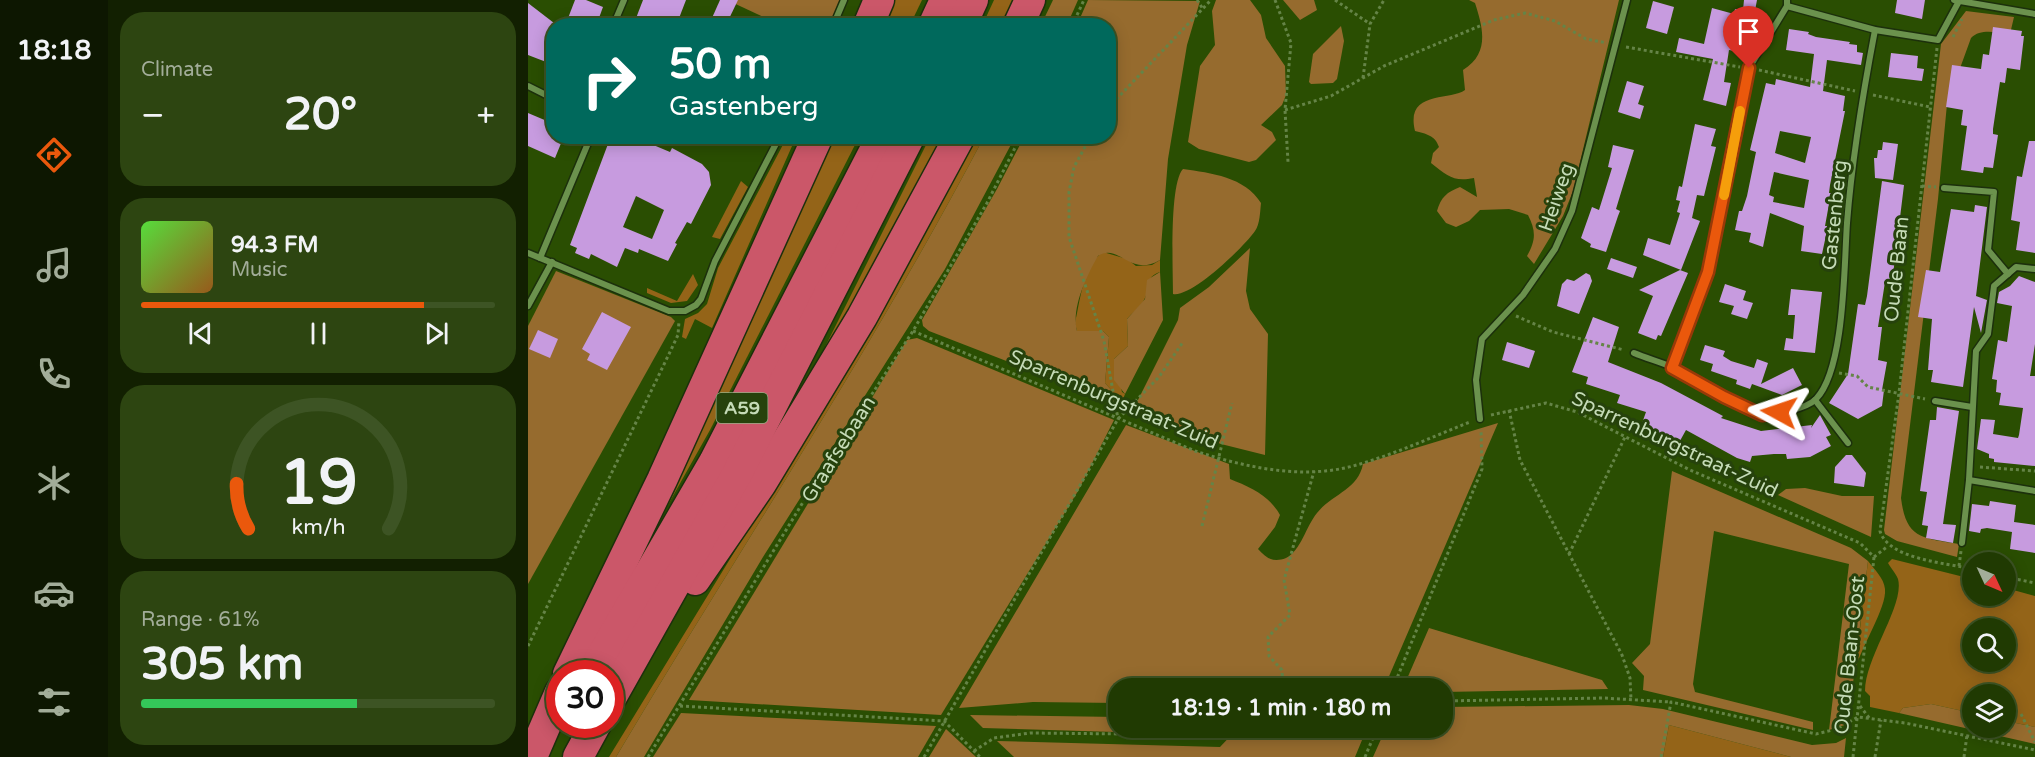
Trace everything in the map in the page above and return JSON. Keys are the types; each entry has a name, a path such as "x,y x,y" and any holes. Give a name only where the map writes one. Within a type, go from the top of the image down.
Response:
{"highway":[{"path":"871,18 879,0"},
{"path":"937,18 945,0"},
{"path":"965,18 973,0"},
{"path":"1022,18 1030,0"},
{"name":"A59","path":"575,660 662,480 814,144"},
{"name":"A59","path":"599,660 714,462 878,144"},
{"name":"A59","path":"624,676 737,474 906,144"},
{"name":"A59","path":"631,664 721,547 761,484 862,317 956,144"},
{"path":"532,757 546,724"},
{"path":"542,757 554,738"},
{"path":"578,757 588,738"}],"street":[{"path":"616,18 624,0"},
{"path":"836,18 844,0"},
{"name":"Heiweg","path":"1480,418 1476,380 1482,339 1522,295 1556,249 1572,211 1627,0"},
{"path":"1672,368 1708,272 1749,68 1787,3 1875,30 1938,40 1956,1 2035,14"},
{"name":"Gastenberg","path":"1815,400 1832,372 1845,273 1847,222 1863,93 1875,30"},
{"path":"528,86 546,95"},
{"path":"540,258 588,144"},
{"path":"528,253 678,313 690,309 700,299 715,261 776,144"},
{"path":"1944,188 1994,192 1988,250 2008,274"},
{"path":"528,306 552,262"},
{"path":"1962,543 1969,480 1976,351 1988,334 1994,286 2016,267 2035,269"},
{"path":"1634,353 1672,368 1762,415 1796,409 1815,400 1848,443"},
{"path":"1935,401 1972,407"},
{"path":"1969,480 2035,491"}],"path":[{"path":"1076,18 1084,0"},
{"path":"1197,0 1203,9"},
{"path":"1116,100 1211,0"},
{"path":"1275,0 1291,43 1285,110 1288,162"},
{"path":"1335,0 1370,24"},
{"path":"1364,78 1370,24 1384,0"},
{"path":"1285,110 1331,96 1384,66 1494,20 1525,13 1555,21 1586,39 1616,45"},
{"name":"Oude Baan","path":"1888,546 1883,541 1880,531 1899,393 1938,40"},
{"path":"1863,93 1930,107"},
{"name":"Graafsebaan","path":"648,757 822,471 913,331 987,203 1017,144"},
{"path":"1087,144 1074,167 1069,192 1069,237 1104,341 1118,418"},
{"path":"1506,312 1553,332 1634,353"},
{"path":"528,646 678,334 678,313"},
{"name":"Sparrenburgstraat-Zuid","path":"913,331 1219,459 1270,470 1314,471 1353,466 1480,418 1546,403 1577,412 1690,470 1860,543 1874,557"},
{"path":"924,757 1118,418 1159,377 1184,342"},
{"path":"1832,372 1857,376 1868,387 1935,401"},
{"path":"1202,526 1232,403"},
{"path":"1509,410 1520,460 1622,655 1630,678 1632,700"},
{"path":"1397,678 1482,470 1480,418"},
{"path":"1569,554 1625,437"},
{"path":"1969,466 2035,471"},
{"path":"1282,678 1282,670 1269,656 1268,637 1290,615 1284,580 1314,471"},
{"path":"1959,566 1962,543"},
{"path":"1874,557 1888,546 1896,552 1962,567"},
{"name":"Oude Baan-Oost","path":"1853,757 1874,557"},
{"path":"2016,579 2035,583"},
{"path":"1453,701 1632,700 1671,702 1816,734 1837,729 1858,717 1962,734"},
{"path":"1661,757 1671,702"},
{"path":"1860,705 1870,719"},
{"path":"680,706 944,721 980,757"},
{"path":"2021,714 2035,742"},
{"path":"1875,757 1881,720"},
{"path":"974,751 994,738 1030,733 1108,734"},
{"path":"1365,757 1373,738"},
{"path":"1964,757 1967,738"},
{"path":"1980,738 2035,750"}],"shaded area":[{"path":"727,0 840,0 832,18 766,18"},
{"path":"885,0 922,0 913,18 877,18"},
{"path":"994,0 1025,0 1016,18 986,18"},
{"path":"1053,0 1078,0 1070,18 1044,18"},
{"path":"1088,0 1200,1 1187,45 1168,159 1160,260 1140,265 1112,253 1098,256 1085,282 1076,312 1077,331 1103,331 1109,337 1105,383 1122,402 1120,405 929,331 923,326 922,320 1020,144 1116,144 1116,18 1080,18"},
{"path":"1216,0 1250,0 1261,15 1266,38 1285,66 1286,95 1282,105 1261,125 1272,132 1276,140 1256,160 1249,162 1199,149 1188,142 1200,66 1215,45 1212,11"},
{"path":"1283,0 1314,0 1317,10 1300,20"},
{"path":"1469,0 1619,0 1573,191 1563,216 1534,264 1527,256 1534,235 1528,215 1509,209 1480,210 1469,221 1456,227 1446,223 1437,211 1440,202 1448,193 1460,187 1477,197 1474,178 1451,177 1431,163 1433,153 1439,147 1437,143 1430,136 1415,131 1416,109 1422,103 1465,90 1463,70 1477,56 1482,40 1475,3"},
{"path":"1966,11 2014,17 2010,34 1984,32 1971,38 1947,104 1938,199 1901,498 1903,512 1912,529 1926,538 1959,544 1957,557 1897,541 1885,534 1884,530 1941,44"},
{"path":"1341,26 1344,41 1337,79 1333,83 1311,84 1309,82 1313,54"},
{"path":"783,144 793,144 712,328 695,319 686,339 682,337 685,319 698,313 707,304 718,268"},
{"path":"821,144 855,144 710,430 619,592"},
{"path":"926,144 953,144 805,387"},
{"path":"973,144 980,144 897,295 851,372 616,757 609,757 621,738 624,738 624,732 862,343"},
{"path":"980,144 1011,144 945,269 763,557 644,757 616,757 851,372"},
{"path":"1183,169 1216,175 1246,187 1261,203 1260,218 1257,228 1249,238 1217,270 1192,288 1173,294 1174,209 1176,191"},
{"path":"741,181 748,187 720,239 712,237"},
{"path":"1250,248 1246,291 1250,309 1268,334 1265,455 1221,444 1137,412 1134,408 1178,320 1180,308 1209,287"},
{"path":"1103,252 1127,259 1136,266 1152,265 1160,260 1160,272 1152,277 1144,300 1127,319 1128,346 1114,359 1122,392 1125,394 1122,402 1105,383 1109,337 1103,331 1077,331 1075,323 1087,275 1096,258"},
{"path":"556,271 671,317 675,321 528,584 528,326"},
{"path":"1160,272 1163,320 1125,394 1114,380 1114,359 1128,346 1127,319 1145,299 1147,280"},
{"path":"693,274 698,285 687,301 671,303 647,293 647,288 677,301"},
{"path":"917,338 1114,420 1078,491 941,715 689,700 907,340"},
{"path":"1498,423 1388,678 1108,678 1108,703 1033,702 959,708 1126,425 1229,464 1230,479 1265,497 1280,515 1275,527 1258,549 1274,560 1286,558 1296,550 1313,518 1356,480 1363,464"},
{"path":"1672,471 1851,548 1868,561 1848,724 1829,730 1849,564 1714,531 1693,684 1695,692 1813,722 1813,730 1643,690 1644,676 1632,663 1650,644"},
{"path":"1805,488 1842,496 1874,496 1871,537 1778,495 1786,489"},
{"path":"1892,559 1962,576 1962,606 2016,606 2016,591 2035,596 2035,727 2016,723 2016,684 1962,684 1962,711 1931,704 1903,708 1899,713 1870,707 1870,696 1865,691 1867,677 1896,603 1899,590 1898,579 1888,563"},
{"path":"1868,561 1883,581 1885,589 1882,607 1855,671"},
{"path":"1429,628 1602,680 1608,689 1453,692 1453,678 1407,678"},
{"path":"1931,704 1962,711 1962,727 1899,713 1903,708"},
{"path":"1629,705 1663,709 1812,745 1836,743 1846,738 1844,757 1791,757 1669,725 1663,757 1373,757 1382,738 1453,738 1453,707"},
{"path":"681,713 936,726 918,757 653,757"},
{"path":"970,715 1108,717 1108,732 983,728"},
{"path":"2016,723 2035,727 2035,744 2009,738 2016,738"},
{"path":"1669,725 1791,757 1663,757"},
{"path":"946,729 976,757 929,757"},
{"path":"1229,738 1363,738 1355,757 1014,757 997,741 1220,747"}],"building":[{"path":"575,0 586,0 603,7 599,18 568,18"},
{"path":"643,0 686,0 679,18 636,18"},
{"path":"720,0 738,0 729,18 712,18"},
{"path":"1744,0 1757,0 1747,53 1729,50 1724,82 1731,83 1726,106 1703,100 1713,59 1676,52 1679,38 1704,44 1712,8 1734,14 1735,9 1743,10"},
{"path":"1897,0 1925,0 1922,19 1895,13"},
{"path":"1653,1 1674,7 1667,34 1646,28"},
{"path":"528,3 548,18 546,62 528,55"},
{"path":"1993,27 2022,31 2021,36 2024,36 2020,70 2007,68 2005,83 2000,82 1993,129 1993,134 1998,135 1993,168 1984,167 1983,173 1961,170 1967,126 1961,125 1963,110 1946,107 1952,65 1981,69 1983,54 1989,55"},
{"path":"1789,29 1809,32 1808,34 1816,37 1850,42 1849,44 1857,45 1857,52 1863,53 1861,65 1827,60 1823,91 1845,96 1843,111 1845,111 1830,185 1829,193 1831,193 1825,226 1828,226 1822,254 1801,251 1804,226 1770,213 1763,247 1749,242 1751,233 1735,230 1739,211 1742,211 1747,196 1756,152 1750,150 1766,83 1775,85 1776,79 1810,87 1814,54 1786,50","holes":["1780,131 1811,137 1805,163 1775,153","1774,172 1809,180 1804,208 1773,202 1774,197 1769,195"]},
{"path":"1891,53 1918,56 1917,68 1924,69 1922,81 1888,77"},
{"path":"1627,81 1644,86 1638,104 1644,106 1640,119 1618,112"},
{"path":"528,113 546,121 546,144 561,144 555,158 528,146"},
{"path":"1695,124 1716,129 1711,146 1716,147 1704,196 1697,195 1692,218 1700,221 1681,270 1643,255 1648,238 1670,245 1680,213 1677,212 1680,201 1676,200 1679,186 1682,187"},
{"path":"2029,141 2035,141 2035,253 2016,250 2020,222 2011,220 2017,176 2022,177"},
{"path":"1883,142 1898,144 1893,180 1875,178 1874,158 1877,158 1878,150 1882,150"},
{"path":"608,144 651,144 670,152 672,148 702,164 709,172 711,185 691,224 687,222 675,243 677,244 668,261 639,249 638,253 625,248 617,267 591,254 589,259 575,253 577,248 570,245","holes":["636,196 664,210 652,239 623,227"]},
{"path":"1613,145 1634,150 1616,209 1620,211 1606,252 1590,247 1591,244 1581,238 1592,207 1599,210 1612,168 1608,167"},
{"path":"1882,181 1904,185 1892,283 1885,282 1878,327 1882,327 1878,360 1887,362 1882,390 1884,390 1882,406 1858,419 1829,403 1848,374 1858,304 1865,305"},
{"path":"1975,205 1987,207 1976,296 1987,300 1981,333 1974,307 1963,387 1931,382 1933,370 1928,370 1932,319 1918,317 1926,270 1940,272 1951,209 1974,212"},
{"path":"1611,258 1637,267 1633,278 1607,269"},
{"path":"1680,270 1688,273 1661,336 1658,335 1656,340 1638,333 1653,296 1639,290"},
{"path":"1586,273 1590,275 1592,281 1579,314 1557,306 1562,284 1567,279 1574,281"},
{"path":"2019,276 2035,282 2035,344 2030,376 2035,376 2035,466 1994,462 1994,459 1989,458 1989,454 1977,449 1981,419 1995,420 1993,434 2018,438 2019,435 2023,408 1999,405 2001,393 1996,392 1997,380 1992,379 1998,340 2007,342 2012,306 1997,303 1999,292 2010,286"},
{"path":"1725,284 1746,291 1743,300 1753,303 1747,319 1731,314 1734,306 1719,302"},
{"path":"1791,289 1822,292 1815,353 1784,350 1786,338 1793,339 1795,315 1788,315"},
{"path":"602,312 631,327 607,370 587,360 590,354 582,349"},
{"path":"1593,317 1619,327 1608,362 1661,383 1723,416 1721,418 1761,431 1812,425 1811,428 1820,415 1831,435 1826,437 1831,446 1810,457 1787,459 1786,454 1774,454 1752,456 1750,462 1737,458 1686,430 1676,448 1666,442 1668,439 1640,429 1646,412 1617,403 1620,395 1586,384 1588,377 1572,372"},
{"path":"538,330 558,339 550,358 529,349"},
{"path":"1507,342 1535,351 1529,368 1502,360"},
{"path":"1705,345 1725,351 1723,356 1731,361 1754,368 1757,359 1768,363 1761,384 1793,368 1802,385 1782,395 1752,384 1750,389 1736,384 1737,380 1711,371 1713,364 1700,360"},
{"path":"1937,407 1959,411 1943,524 1956,525 1953,543 1926,538 1928,526 1922,525 1927,492 1920,491 1930,420 1936,420"},
{"path":"1846,455 1852,455 1866,473 1864,487 1834,483 1835,467"},
{"path":"1990,501 2016,505 2014,522 2035,525 2035,553 2010,549 2012,532 1987,528 1981,529 1980,533 1969,531 1972,504 1989,506"}],"slow traffic":[{"path":"1724,195 1740,111"}],"route":[{"path":"1749,68 1708,272 1672,368 1762,415 1779,412"}]}
